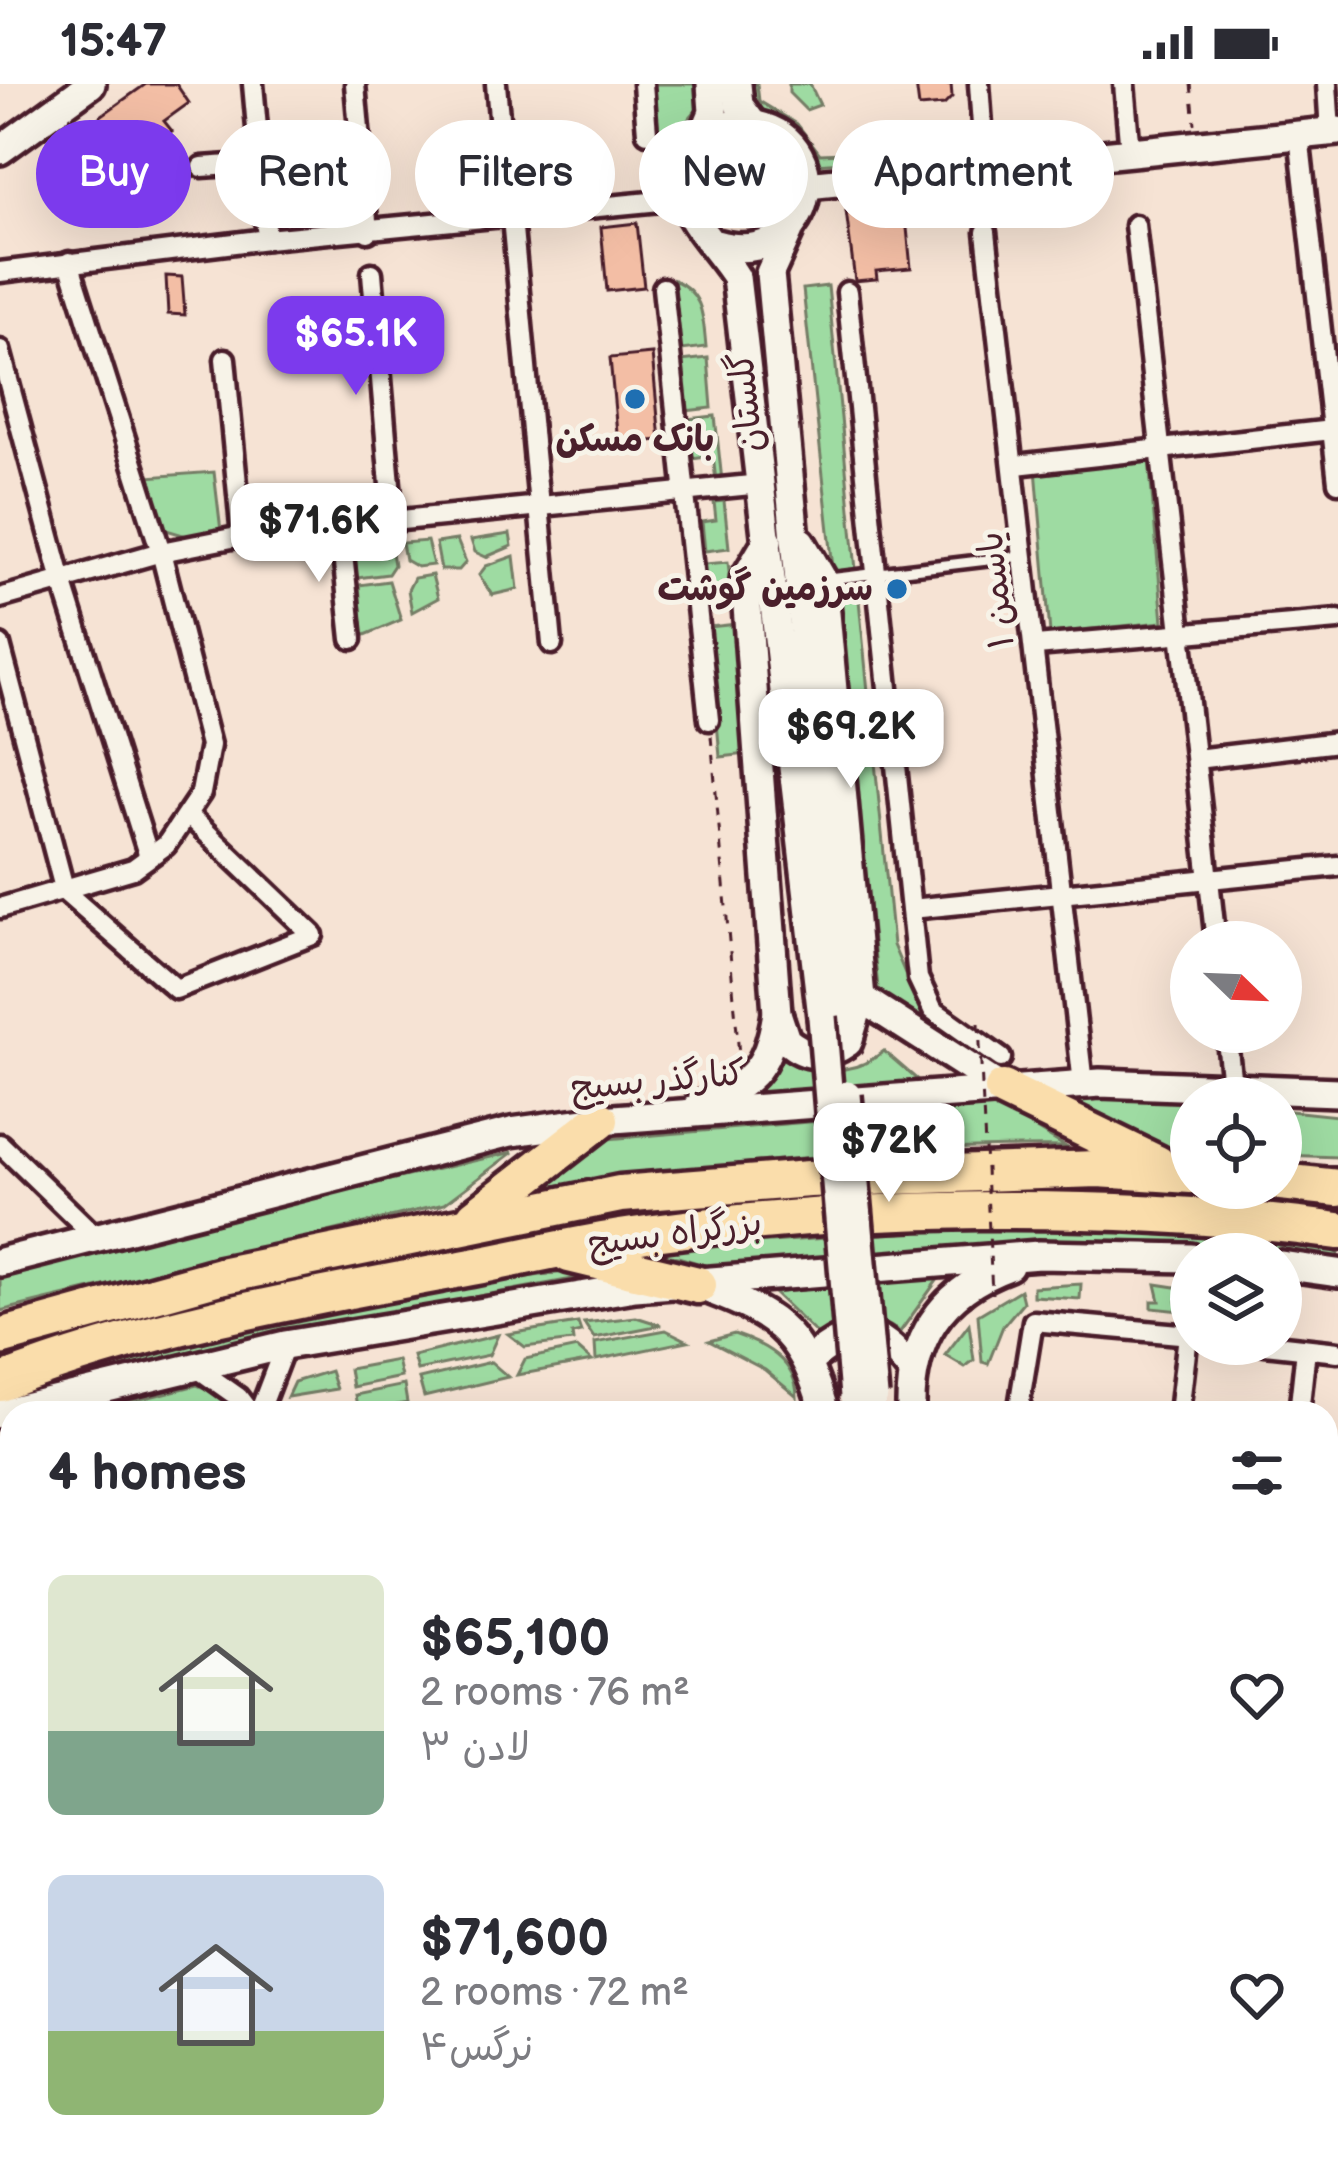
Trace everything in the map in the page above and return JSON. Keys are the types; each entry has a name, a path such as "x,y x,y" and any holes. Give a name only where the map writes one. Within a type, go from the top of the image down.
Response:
{"highway":[{"path":"1002,1073 1170,1167"},
{"path":"467,1222 600,1120"},
{"name":"بزرگراه بسیج","path":"10,1333 220,1276 620,1194 809,1179 1098,1168 1170,1174"},
{"path":"1302,1184 1338,1188"},
{"name":"بزرگراه بسیج","path":"13,1378 228,1315 554,1250 808,1218 994,1211 1257,1220 1338,1231"},
{"path":"554,1250 698,1285"}],"main road":[{"path":"0,150 90,84"},
{"path":"710,120 711,84"},
{"path":"737,84 739,105 750,120"},
{"path":"1114,154 1334,132"},
{"path":"697,228 716,244 755,249 789,230"},
{"name":"گلستان","path":"789,230 770,273 798,574"},
{"name":"گلستان","path":"716,244 736,277 768,540 798,574"},
{"path":"768,540 745,580 778,1013 786,1040 809,1054 824,1054 848,1042 861,998 798,574"},
{"path":"798,574 865,1401"},
{"path":"861,998 1002,1073"},
{"path":"682,1114 741,1087 759,1072 772,1046 778,1013"},
{"name":"کنارگذر بسیج","path":"0,1262 511,1132 1002,1073 1083,1084 1170,1085"},
{"name":"کنارگذر بسیج","path":"1302,1090 1338,1092"},
{"path":"911,1401 916,1349 940,1307 984,1275 1039,1255"},
{"path":"53,1401 285,1346 562,1296 1039,1255 1170,1258"},
{"path":"1302,1268 1338,1273"},
{"path":"698,1285 752,1305 784,1326 809,1361 821,1401"},
{"path":"809,1361 848,1334 869,1333 893,1347 912,1371"}],"street":[{"path":"253,84 256,120"},
{"path":"355,84 358,120"},
{"path":"496,84 499,120"},
{"path":"643,84 646,120"},
{"path":"979,84 982,120"},
{"path":"1124,84 1130,152"},
{"path":"1327,84 1334,132"},
{"path":"1299,135 1338,482"},
{"path":"202,166 215,165"},
{"path":"1135,224 1214,921"},
{"path":"0,272 267,238 415,227"},
{"path":"266,228 267,238"},
{"path":"368,228 368,232"},
{"path":"513,228 552,644"},
{"name":"یاسمن ۱","path":"986,232 1083,1084"},
{"path":"0,908 64,892 133,868 149,857 189,816 201,793 210,745 161,552 69,262"},
{"path":"372,273 393,520"},
{"path":"663,288 710,720"},
{"path":"847,292 910,909 924,997 1002,1073"},
{"path":"0,350 62,581 149,857"},
{"path":"225,359 242,536"},
{"path":"1016,464 1332,430"},
{"path":"0,598 161,552 242,536 761,484"},
{"path":"340,526 352,639"},
{"path":"1036,646 1338,620"},
{"path":"0,645 64,892 176,989 314,934 189,816"},
{"path":"1196,759 1338,742"},
{"path":"910,909 1338,866"},
{"path":"0,1144 96,1237"},
{"path":"1020,1401 1033,1321 1170,1333"},
{"path":"264,1401 285,1346"},
{"path":"1302,1349 1338,1352"},
{"path":"1300,1401 1306,1349"},
{"path":"1181,1401 1186,1365"},
{"path":"194,1366 241,1401"}],"lane":[{"path":"798,574 874,574 1026,555"}],"path":[{"path":"1191,84 1197,145"},
{"path":"986,228 986,232"},
{"path":"710,720 741,1087"},
{"path":"979,1023 992,1294"}],"green space":[{"path":"652,84 695,84 698,108 688,120 656,120"},
{"path":"751,84 757,84 759,101 790,120 778,120 753,105"},
{"path":"789,84 810,84 820,105 806,110 789,93"},
{"path":"808,138 820,154 832,153 832,163 816,164 808,152"},
{"path":"674,280 697,299 706,347 681,350"},
{"path":"828,286 893,945 910,985 940,1022 931,1037 879,997 803,289"},
{"path":"708,358 712,408 685,411 681,361"},
{"path":"715,416 722,481 716,481 713,456 692,459 687,419"},
{"path":"1149,459 1163,622 1050,633 1036,469"},
{"path":"214,472 221,531 193,538 163,529 146,477"},
{"path":"724,501 729,548 705,551 702,522 716,520 714,502"},
{"path":"510,534 512,546 486,557 475,552 471,540"},
{"path":"457,540 466,562 459,570 441,570 436,543"},
{"path":"427,541 433,565 417,567 405,560 402,543"},
{"path":"391,546 394,565 388,574 357,578 355,551"},
{"path":"514,556 518,589 492,595 479,575 486,566"},
{"path":"728,562 733,607 707,609 703,564"},
{"path":"432,575 438,598 412,612 408,590 414,578"},
{"path":"389,581 401,620 363,636 359,585"},
{"path":"737,624 748,754 720,757 709,627"},
{"path":"788,1051 801,1066 835,1070 855,1067 884,1051 927,1088 748,1100"},
{"path":"1039,1097 1170,1101 1170,1151 1151,1151"},
{"path":"998,1106 1066,1147 794,1159 523,1190 595,1140"},
{"path":"1302,1112 1338,1116 1338,1157 1302,1156"},
{"path":"513,1152 444,1204 0,1311 0,1277 178,1228"},
{"path":"1112,1186 1170,1190 1170,1209 1302,1209 1302,1200 1338,1204 1338,1215 767,1205 559,1230 56,1336 433,1244 560,1220 697,1203"},
{"path":"997,1226 1170,1233 1170,1249 1105,1243 734,1274 678,1257 631,1252"},
{"path":"1302,1245 1338,1248 1338,1263 1302,1260"},
{"path":"573,1271 583,1277 311,1327 30,1393 162,1351 298,1317"},
{"path":"941,1275 900,1332 879,1321 859,1318 839,1323 819,1336 774,1293"},
{"path":"1081,1284 1080,1299 1033,1296 1033,1287"},
{"path":"1156,1284 1170,1286 1170,1310 1152,1308 1152,1301 1160,1301"},
{"path":"1020,1290 1023,1302 1003,1326 988,1364 982,1362 978,1315"},
{"path":"636,1317 661,1325 594,1338 584,1323"},
{"path":"578,1323 581,1332 572,1334 573,1341 525,1347 508,1334"},
{"path":"969,1324 974,1360 965,1367 945,1355"},
{"path":"666,1330 688,1341 596,1360 595,1343"},
{"path":"734,1334 767,1349 785,1364 797,1397 765,1370 709,1341"},
{"path":"498,1335 489,1355 417,1370 413,1356"},
{"path":"577,1348 592,1361 517,1375 525,1359"},
{"path":"397,1360 401,1377 352,1387 349,1369"},
{"path":"491,1362 508,1377 424,1397 419,1379"},
{"path":"330,1371 336,1389 287,1397 294,1382"},
{"path":"197,1385 221,1394 225,1401 133,1401"},
{"path":"404,1385 407,1401 356,1401 355,1395"}],"building":[{"path":"146,84 176,84 189,103 165,120 95,120"},
{"path":"916,84 951,84 952,97 944,105 919,107"},
{"path":"637,223 644,287 607,291 601,228"},
{"path":"848,228 907,228 911,268 876,271 877,279 855,281"},
{"path":"166,276 182,277 185,315 168,314"},
{"name":"بانک مسکن","path":"652,354 660,440 618,444 610,358"}],"place":[{"name":"بانک مسکن","path":"635,399"},
{"name":"سرزمین گوشت","path":"897,589"}]}
